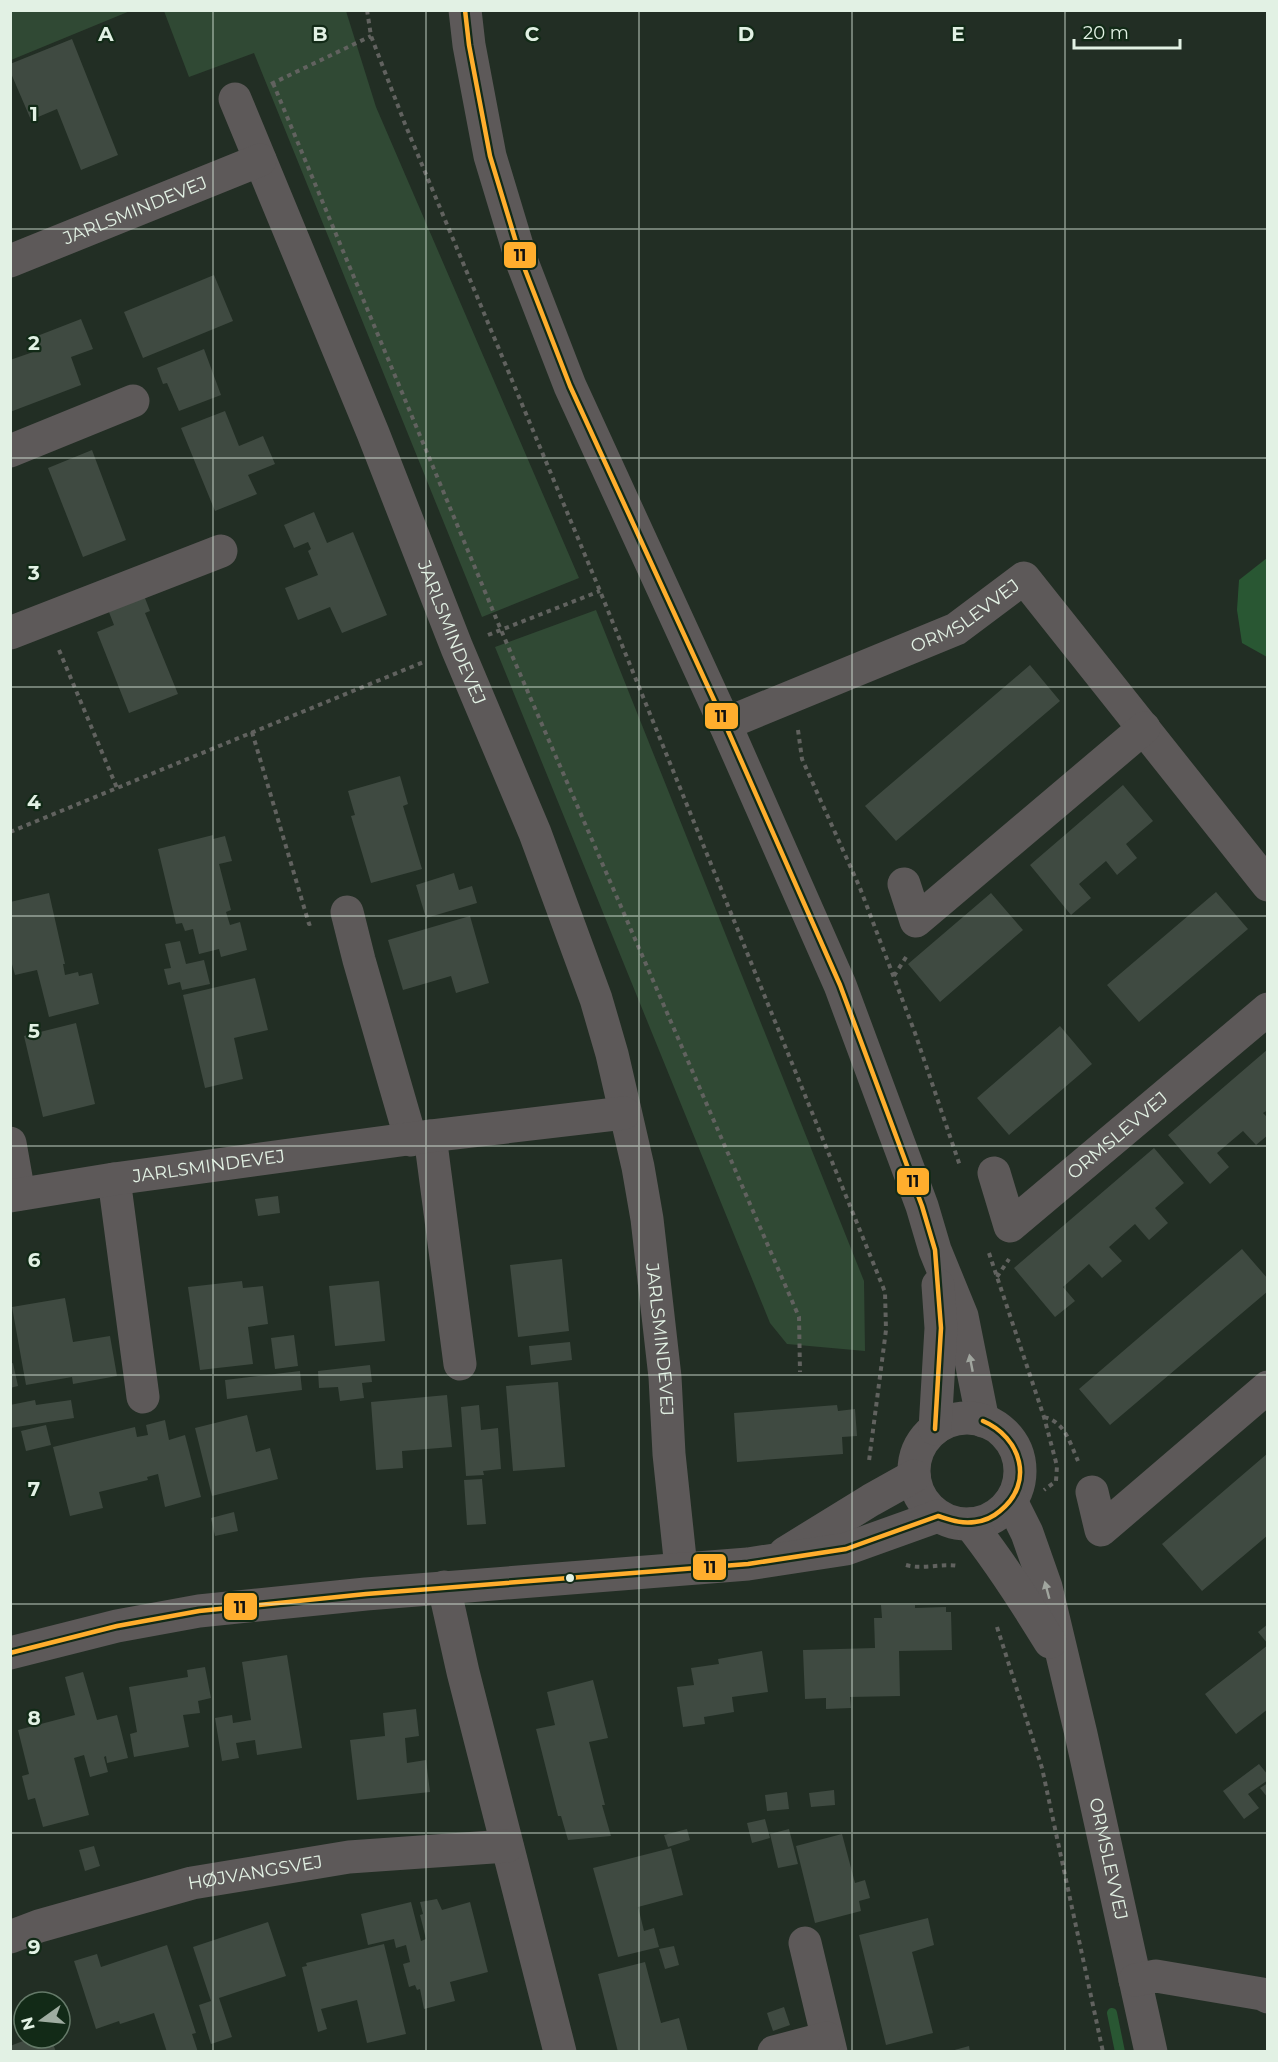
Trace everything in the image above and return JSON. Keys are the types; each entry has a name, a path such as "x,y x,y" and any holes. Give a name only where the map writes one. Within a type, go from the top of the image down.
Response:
{"street":[{"path":"465,10 469,45 490,156 522,262 570,386 725,724 840,986 922,1206 935,1250 962,1316 983,1420"},
{"name":"JARLSMINDEVEJ","path":"235,99 373,433 457,648 535,833 599,1010 612,1054 638,1167 646,1219 665,1377 669,1454 681,1568"},
{"name":"JARLSMINDEVEJ","path":"10,261 260,160"},
{"path":"10,451 133,401"},
{"path":"10,633 221,551"},
{"name":"ORMSLEVVEJ","path":"725,724 956,629 1024,578 1268,885"},
{"path":"904,884 916,921 1144,728"},
{"path":"347,912 359,960 421,1138 460,1364"},
{"name":"ORMSLEVVEJ","path":"979,1175 1010,1226 1268,1009"},
{"name":"JARLSMINDEVEJ","path":"10,1143 15,1195 114,1179 624,1113"},
{"name":"JARLSMINDEVEJ","path":"114,1179 143,1397"},
{"path":"935,1250 941,1328 935,1429"},
{"path":"1092,1492 1101,1530 1268,1387"},
{"path":"966,1418 983,1420 998,1428 1009,1439 1017,1454 1020,1470 1018,1486 1026,1497 986,1521 958,1524 938,1516 926,1505 918,1491 914,1476 915,1459 922,1442 935,1429 950,1421 966,1418"},
{"path":"776,1559 914,1476"},
{"name":"ORMSLEVVEJ","path":"1026,1497 1027,1533 1047,1587 1150,2052"},
{"path":"10,1653 117,1626 199,1611 444,1587 748,1564 846,1549 938,1516"},
{"name":"ORMSLEVVEJ","path":"970,1524 1022,1595 1064,1667"},
{"path":"444,1587 447,1609 560,2052"},
{"name":"HØJVANGSVEJ","path":"10,1937 39,1926 192,1883 349,1857 507,1846"},
{"path":"774,2052 829,2045 805,1943"},
{"path":"1135,1980 1156,1976 1252,1992 1268,1997"}],"path":[{"path":"368,10 371,36 405,124 600,591 885,1292 886,1330 866,1486 871,1500"},
{"path":"235,99 371,36"},
{"path":"273,83 501,630 799,1317 800,1372"},
{"path":"10,832 600,591"},
{"path":"47,620 117,788"},
{"path":"794,697 802,759 860,888 915,1033 979,1175"},
{"path":"252,732 309,924 347,912"},
{"path":"986,1244 1044,1417 1057,1466 1056,1481 1026,1497"},
{"path":"1044,1417 1054,1419 1065,1433 1092,1492"},
{"path":"886,1535 896,1556 903,1564 914,1568 951,1564 962,1566 975,1575 994,1554"},
{"path":"997,1625 1042,1768 1103,2052"}],"shaded area":[{"path":"11,10 130,10 130,11 11,60"},
{"path":"164,11 346,11 376,107 579,578 482,617 254,53 189,77"},
{"path":"1267,558 1267,657 1242,643 1237,610 1239,580"},
{"path":"596,610 864,1281 865,1351 787,1344 770,1323 495,647"}],"building":[{"path":"72,39 118,155 81,170 57,109 31,120 10,71 10,64"},
{"path":"214,275 233,321 143,358 124,312"},
{"path":"81,319 93,349 71,357 81,385 10,412 10,360 36,351 32,338"},
{"path":"204,349 221,395 179,411 167,383 163,384 157,368"},
{"path":"225,411 239,446 263,436 275,464 248,475 257,494 215,511 181,428"},
{"path":"92,450 126,540 83,557 48,468"},
{"path":"314,512 327,543 353,532 387,615 342,633 330,607 298,620 285,588 318,575 308,551 311,549 308,542 294,548 284,525"},
{"path":"143,593 150,611 145,613 178,694 129,713 97,632 114,625 107,607"},
{"path":"1030,665 1060,701 896,841 865,806"},
{"path":"400,776 408,804 403,806 422,869 371,883 351,816 355,815 348,791"},
{"path":"1123,785 1153,821 1126,844 1137,858 1117,875 1106,861 1079,884 1091,898 1071,915 1030,865"},
{"path":"213,835 213,839 225,836 232,861 219,864 231,910 226,912 230,925 240,922 247,950 221,957 219,949 199,954 193,929 185,931 182,923 176,924 158,849"},
{"path":"454,873 459,890 472,886 477,903 426,918 416,885"},
{"path":"1216,892 1248,929 1139,1022 1107,985"},
{"path":"49,893 65,964 63,964 65,975 78,972 79,976 92,973 99,1004 49,1017 37,970 15,975 10,957 10,902"},
{"path":"991,893 1023,930 940,1002 908,964"},
{"path":"470,916 489,983 456,993 451,976 403,990 388,940"},
{"path":"180,941 186,964 204,960 210,984 182,990 180,982 168,985 164,969 171,968 165,944"},
{"path":"255,978 268,1030 234,1038 243,1079 205,1088 183,995"},
{"path":"76,1023 95,1104 43,1117 24,1036"},
{"path":"1060,1026 1092,1064 1009,1135 977,1098"},
{"path":"1268,1049 1268,1110 1263,1113 1268,1118 1268,1135 1256,1145 1243,1131 1217,1153 1229,1167 1210,1184 1168,1135"},
{"path":"1154,1148 1184,1183 1155,1208 1168,1223 1149,1240 1135,1224 1109,1247 1122,1261 1102,1278 1089,1264 1063,1287 1075,1301 1055,1317 1014,1268"},
{"path":"278,1196 280,1213 258,1216 255,1199"},
{"path":"1242,1249 1268,1279 1268,1291 1110,1425 1079,1389"},
{"path":"562,1259 569,1331 518,1337 510,1265"},
{"path":"242,1281 243,1288 263,1286 268,1324 248,1327 253,1364 200,1370 188,1287"},
{"path":"379,1281 385,1341 335,1346 329,1286"},
{"path":"65,1298 73,1342 110,1336 117,1376 73,1384 72,1377 26,1385 12,1307"},
{"path":"294,1335 298,1366 275,1369 271,1338"},
{"path":"570,1342 572,1360 531,1365 529,1346"},
{"path":"13,1363 18,1386 10,1388 10,1364"},
{"path":"370,1365 372,1382 362,1383 364,1398 340,1401 338,1387 319,1388 318,1371"},
{"path":"300,1371 302,1390 227,1399 225,1380"},
{"path":"558,1382 565,1467 513,1471 506,1386"},
{"path":"447,1395 452,1447 402,1451 403,1468 376,1470 371,1402"},
{"path":"35,1400 36,1405 71,1400 74,1418 10,1428 10,1405"},
{"path":"479,1405 481,1430 498,1428 501,1469 483,1471 484,1475 466,1476 461,1407"},
{"path":"837,1405 838,1411 855,1409 857,1436 842,1437 843,1454 737,1462 734,1413"},
{"path":"247,1415 256,1452 270,1448 278,1479 212,1496 195,1428"},
{"path":"165,1420 169,1440 185,1435 201,1497 165,1507 158,1474 147,1477 148,1480 99,1492 103,1508 70,1516 53,1447 135,1427 137,1437 148,1435 146,1425"},
{"path":"46,1425 51,1445 26,1451 21,1431"},
{"path":"1268,1453 1268,1535 1202,1591 1162,1544"},
{"path":"482,1479 486,1524 467,1525 464,1480"},
{"path":"234,1512 238,1531 215,1536 211,1518"},
{"path":"881,1605 915,1605 915,1608 946,1607 946,1612 951,1612 952,1650 899,1651 900,1696 850,1697 851,1708 826,1709 826,1698 805,1699 803,1650 875,1648 874,1618 882,1618"},
{"path":"1268,1624 1268,1644 1258,1632"},
{"path":"1268,1645 1268,1709 1236,1734 1205,1694"},
{"path":"762,1651 768,1692 732,1697 734,1712 704,1717 705,1724 683,1727 677,1687 694,1685 691,1668 719,1664 718,1659"},
{"path":"287,1655 302,1748 257,1755 255,1740 236,1743 239,1758 222,1761 215,1718 232,1715 233,1723 251,1720 242,1662"},
{"path":"205,1667 211,1698 198,1701 200,1713 183,1715 189,1747 134,1757 130,1734 137,1732 129,1687 188,1677 187,1670"},
{"path":"83,1672 97,1720 117,1715 128,1758 107,1763 106,1756 104,1757 108,1772 90,1777 84,1755 74,1758 89,1815 43,1827 35,1798 28,1800 22,1776 29,1774 18,1730 75,1715 65,1677"},
{"path":"593,1680 608,1738 589,1742 611,1836 568,1840 561,1816 558,1816 536,1729 555,1725 547,1692"},
{"path":"416,1709 419,1736 405,1738 407,1763 426,1760 430,1792 357,1800 350,1740 385,1736 383,1713"},
{"path":"1259,1764 1268,1775 1268,1780 1248,1794 1259,1808 1244,1819 1223,1791"},
{"path":"1268,1783 1268,1798 1260,1788"},
{"path":"834,1790 835,1805 811,1807 809,1793"},
{"path":"787,1792 789,1809 767,1811 765,1795"},
{"path":"765,1819 770,1838 752,1843 747,1823"},
{"path":"687,1829 690,1840 668,1847 664,1835"},
{"path":"789,1829 798,1864 778,1868 770,1834"},
{"path":"842,1834 855,1883 865,1880 870,1898 859,1901 861,1911 815,1923 796,1846"},
{"path":"94,1846 100,1866 85,1871 79,1850"},
{"path":"671,1848 683,1895 638,1907 644,1931 654,1928 659,1947 618,1957 593,1868"},
{"path":"437,1899 442,1910 470,1902 488,1972 450,1982 455,2001 424,2009 420,1989 417,1990 415,1985 409,1987 403,1964 410,1962 406,1945 396,1948 394,1939 368,1945 361,1914 411,1902 421,1941 426,1939 420,1915 423,1914 420,1902"},
{"path":"928,1918 934,1945 912,1952 933,2033 886,2045 859,1935"},
{"path":"268,1922 286,1976 219,1998 232,2037 211,2044 199,2005 211,2001 193,1947"},
{"path":"384,1944 406,2034 367,2043 357,2000 321,2009 327,2029 318,2032 302,1967 307,1966 306,1963"},
{"path":"167,1945 196,2033 192,2034 198,2052 167,2052 154,2013 96,2029 74,1961 97,1954 101,1967"},
{"path":"674,1946 679,1965 665,1969 659,1949"},
{"path":"645,1962 661,2023 679,2018 688,2052 618,2052 598,1974"},
{"path":"784,2007 790,2025 773,2031 767,2013"},
{"path":"12,2045 12,2050 55,2050 56,2052 10,2052"},
{"path":"969,2046 970,2052 951,2052 951,2051"}],"waterway":[{"path":"1112,2013 1120,2052"}],"transit line":[{"name":"11","path":"465,10 469,45 490,156 522,262 570,386 725,724 840,985 922,1206 935,1250 941,1328 935,1429"},
{"name":"11","path":"938,1516 965,1522 985,1520 1000,1511 1011,1500 1020,1474 1019,1462 1007,1438 996,1428 983,1421"},
{"name":"11","path":"10,1653 117,1626 199,1611 366,1594 748,1564 846,1549 938,1516"}]}
